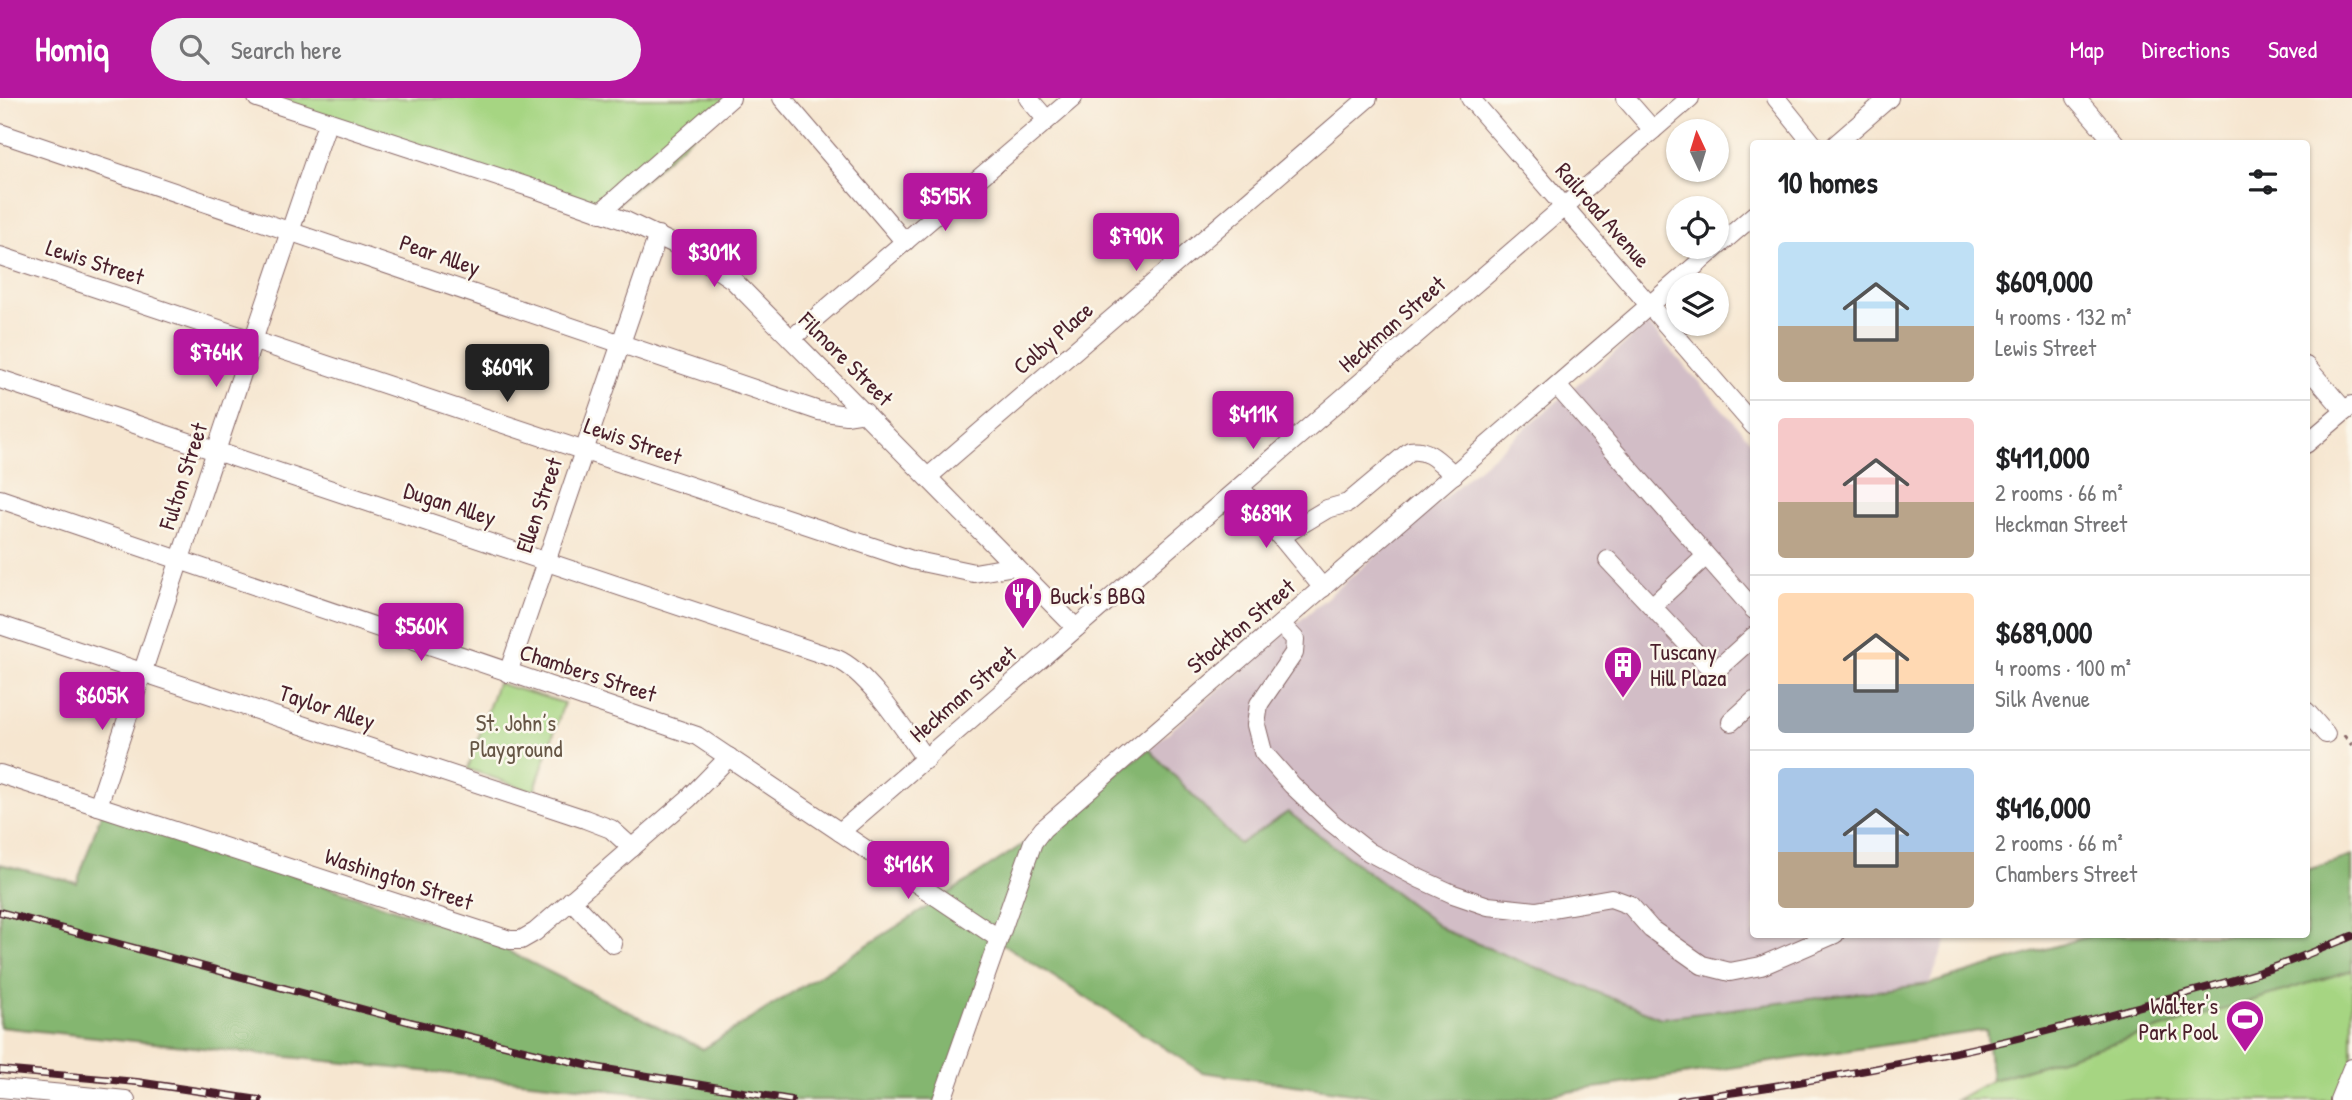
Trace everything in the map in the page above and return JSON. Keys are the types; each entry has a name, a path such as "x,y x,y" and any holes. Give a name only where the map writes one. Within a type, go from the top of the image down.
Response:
{"street":[{"name":"Filmore Street","path":"257,98 541,191 657,235 700,257 733,280 1076,628"},
{"path":"600,213 731,98"},
{"path":"782,98 905,242"},
{"path":"1028,98 1047,120"},
{"path":"791,339 1073,98"},
{"name":"Colby Place","path":"928,477 1368,98"},
{"name":"Railroad Avenue","path":"1470,98 1750,421"},
{"path":"1625,98 1653,130"},
{"name":"Heckman Street","path":"840,832 1690,98"},
{"path":"1776,98 1810,140"},
{"path":"1841,140 1889,98"},
{"path":"2077,98 2113,140"},
{"name":"Fulton Street","path":"98,806 252,340 328,121"},
{"name":"Pear Alley","path":"0,133 819,411 846,415 865,412"},
{"name":"Stockton Street","path":"942,1100 1033,842 1043,829 1750,218"},
{"name":"Ellen Street","path":"508,673 657,235"},
{"name":"Lewis Street","path":"0,256 923,563 974,573 1015,566"},
{"path":"2310,370 2349,408 2310,441"},
{"name":"Dugan Alley","path":"0,379 844,662 890,711 926,760"},
{"path":"1557,386 1750,606"},
{"path":"1280,537 1326,509 1348,503 1410,451 1419,449 1431,454 1454,475"},
{"path":"1240,487 1323,588"},
{"name":"Chambers Street","path":"0,499 697,736 998,938"},
{"path":"1652,606 1706,556"},
{"path":"1608,560 1714,672 1750,640"},
{"path":"1281,624 1295,639 1294,653 1259,704 1256,725 1263,751 1292,785 1331,822 1369,852 1420,879 1488,906 1536,911 1611,898 1629,905 1651,929 1702,965 1730,971 1761,966 1826,938"},
{"name":"Taylor Alley","path":"0,625 585,819 611,829 632,848"},
{"path":"1731,722 1750,705"},
{"path":"2310,717 2326,734"},
{"name":"Washington Street","path":"0,774 510,940 521,940 534,932 688,799 729,757"},
{"path":"571,900 613,944"},
{"path":"2339,1100 2352,1068"},
{"path":"0,1088 126,1100"}],"shaded area":[{"path":"1648,324 1750,441 1750,938 1948,938 1929,984 1661,1018 1446,931 1288,812 1240,844 1149,749"}],"green space":[{"path":"263,98 734,98 609,211"},
{"name":"St. John’s Playground","path":"497,683 564,703 534,792 468,769"},
{"path":"1149,749 1239,844 1288,812 1446,931 1661,1018 1929,984 2083,938 2310,938 2310,869 2352,856 2352,970 1992,1080 1986,1030 1514,1100 1401,1100 1202,1072 998,941 944,1100 703,1100 0,1027 0,864 77,883 102,811 486,940 703,1049 1031,839"},
{"path":"2352,970 2352,1100 1956,1100 1992,1080"}],"railway":[{"path":"0,912 410,1022 594,1067 791,1100"},
{"path":"1680,1100 1855,1072 2027,1036 2248,976 2352,936"},
{"path":"0,1070 137,1082 259,1100"}],"place":[{"name":"Buck's BBQ","path":"1023,630"},
{"name":"Tuscany Hill Plaza","path":"1623,699"},
{"name":"Walter's Park Pool","path":"2245,1053"}]}
